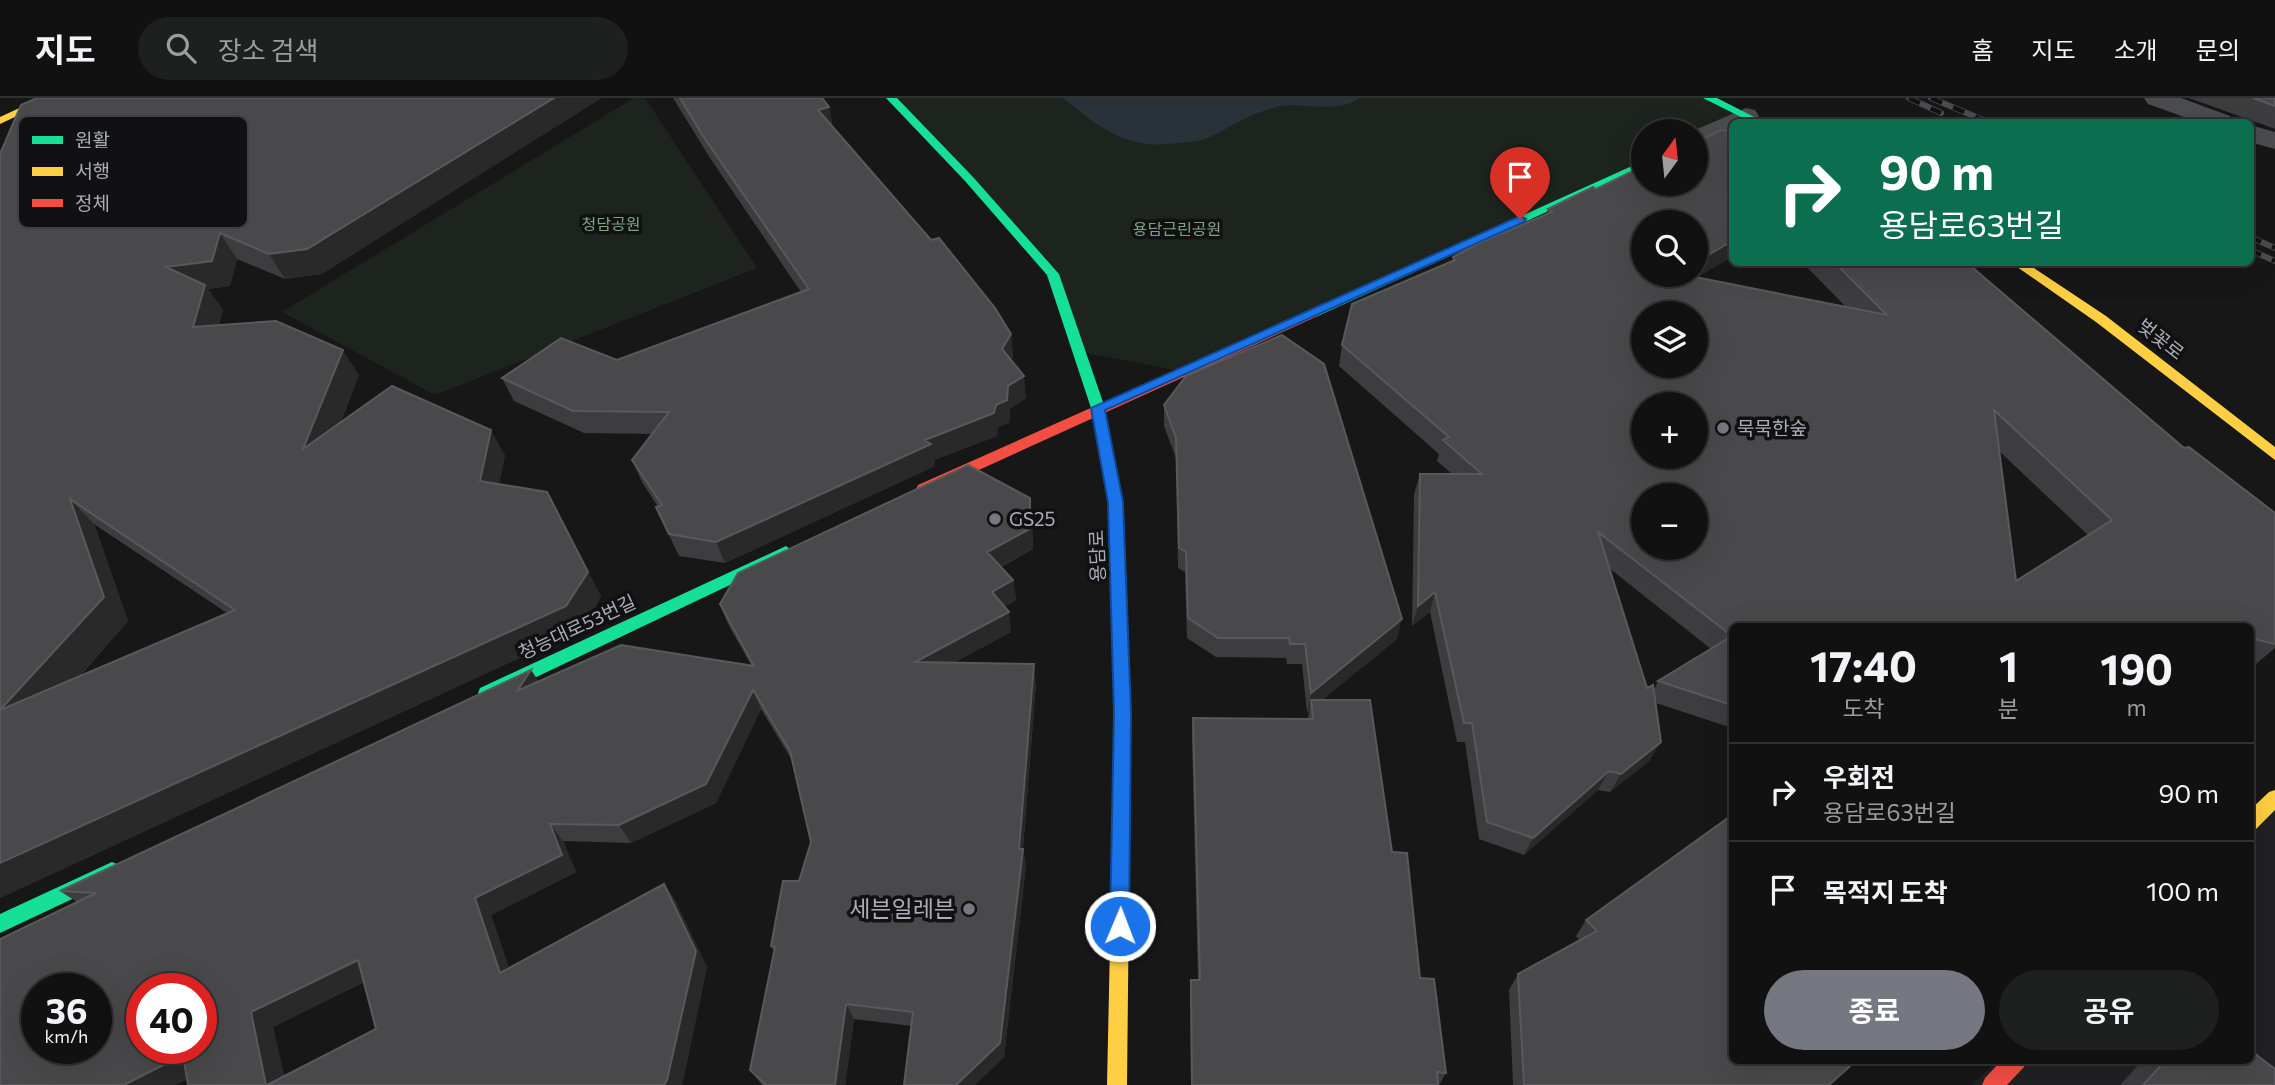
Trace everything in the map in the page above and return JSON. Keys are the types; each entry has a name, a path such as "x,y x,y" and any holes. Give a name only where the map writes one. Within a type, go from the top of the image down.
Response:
{"street":[{"path":"0,121 50,98"},
{"name":"용담로","path":"891,98 969,179 1053,274 1098,408 1116,502 1123,713 1117,1085"},
{"path":"1708,98 1752,119"},
{"path":"2157,98 2213,119"},
{"path":"1708,136 1729,128"},
{"path":"2254,134 2275,141"},
{"path":"908,495 1631,169"},
{"name":"벚꽃로","path":"2021,266 2101,319 2275,455"},
{"name":"청능대로53번길","path":"467,702 807,542"},
{"path":"2254,818 2275,798"},
{"path":"0,924 126,864"},
{"path":"1992,1085 2013,1064"}],"shaded area":[{"path":"1063,98 1359,98 1351,103 1331,107 1289,105 1271,108 1207,138 1160,144 1144,143 1116,135"},
{"path":"2275,790 2275,1085 1972,1085 1994,1064 2254,1064 2254,811"}],"green space":[{"name":"청담공원","path":"634,98 645,98 757,268 435,395 282,312"},
{"name":"용담근린공원","path":"891,98 1708,98 1746,116 1729,119 1729,124 1708,133 1708,119 1631,119 1631,167 1181,371 1080,352 1056,284"}],"building":[{"path":"37,98 554,98 307,249 269,254 220,233 212,261 166,267 205,285 193,327 276,321 343,350 303,449 392,386 491,430 480,481 547,492 588,572 566,606 0,863 0,154 21,105","holes":["70,499 235,610 0,710 104,597"]},
{"path":"680,98 822,98 829,107 818,110 931,240 939,238 995,308 1011,334 1002,349 1024,376 1008,386 1007,400 996,405 994,413 925,440 931,444 716,542 669,534 656,507 662,505 632,460 669,412 573,411 502,378 561,338 617,360 809,289 703,136"},
{"path":"2253,98 2275,98 2275,106"},
{"path":"1721,130 1729,131 1729,243 1708,255 1708,210 1631,210 1631,287 1708,287 1708,280 1887,315 1838,266 1971,266 2184,448 2189,447 2275,513 2275,644 2254,639 2254,623 1729,623 1729,634 1634,560 1708,560 1708,483 1631,483 1631,558 1598,532 1647,688 1653,685 1661,742 1621,774 1609,771 1533,838 1487,822 1472,723 1464,723 1435,592 1418,606 1420,474 1482,474 1443,440 1449,437 1342,345 1352,304 1455,260 1453,257 1479,243 1552,212 1548,209 1593,187 1596,189 1631,172 1631,196 1708,196 1708,136","holes":["1994,410 2112,520 2016,581"]},
{"path":"1282,335 1324,364 1402,619 1311,693 1305,644 1290,644 1289,638 1218,638 1188,618 1186,552 1179,548 1176,438 1164,405 1186,376"},
{"path":"968,465 1030,498 1030,529 987,552 1013,580 992,592 1009,612 915,662 1034,664 1019,849 1023,849 1000,1043 956,1085 904,1085 913,1012 846,1004 835,1085 766,1085 750,1070 775,947 771,946 783,881 799,881 811,842 790,751 753,690 706,784 619,825 550,824 562,855 475,898 500,973 664,884 696,951 664,1085 267,1085 376,1029 358,960 251,1012 266,1085 188,1085 184,1064 217,1064 217,973 126,973 126,1064 165,1064 124,1085 0,1085 0,939 96,893 60,891 531,670 517,691 621,645 754,666 720,604 738,573"},
{"path":"1729,638 1729,704 1658,681"},
{"path":"1311,700 1370,700 1392,852 1407,853 1420,978 1434,979 1446,1073 1437,1072 1438,1085 1192,1085 1191,980 1200,980 1193,718 1313,719"},
{"path":"1729,817 1729,1064 1853,1064 1829,1085 1524,1085 1518,974 1597,931 1586,920"},
{"path":"2254,1053 2275,1069 2275,1085 2143,1085 2162,1064 2254,1064"}],"railway":[{"path":"1909,98 1941,113"},
{"path":"1931,98 1981,119"},
{"path":"2254,239 2275,248"},
{"path":"2254,252 2275,261"}],"traffic: fast":[{"path":"891,98 969,179 1053,274 1098,408 1116,502 1119,595"},
{"path":"1708,98 1753,119"},
{"path":"1313,313 1631,169"},
{"path":"486,693 786,552"},
{"path":"0,924 112,871"}],"traffic: slow":[{"path":"0,121 50,98"},
{"path":"2022,266 2101,319 2275,455"},
{"path":"1117,1085 1123,713 1119,595"},
{"path":"2254,819 2275,798"}],"traffic: jam":[{"path":"923,489 1313,313"},
{"path":"1992,1085 2013,1064"}],"place":[{"name":"묵묵한숲","path":"1723,428"},
{"name":"GS25","path":"995,519"},
{"name":"세븐일레븐","path":"969,909"}],"route":[{"path":"1120,926 1123,713 1116,502 1098,408 1520,219"}]}
